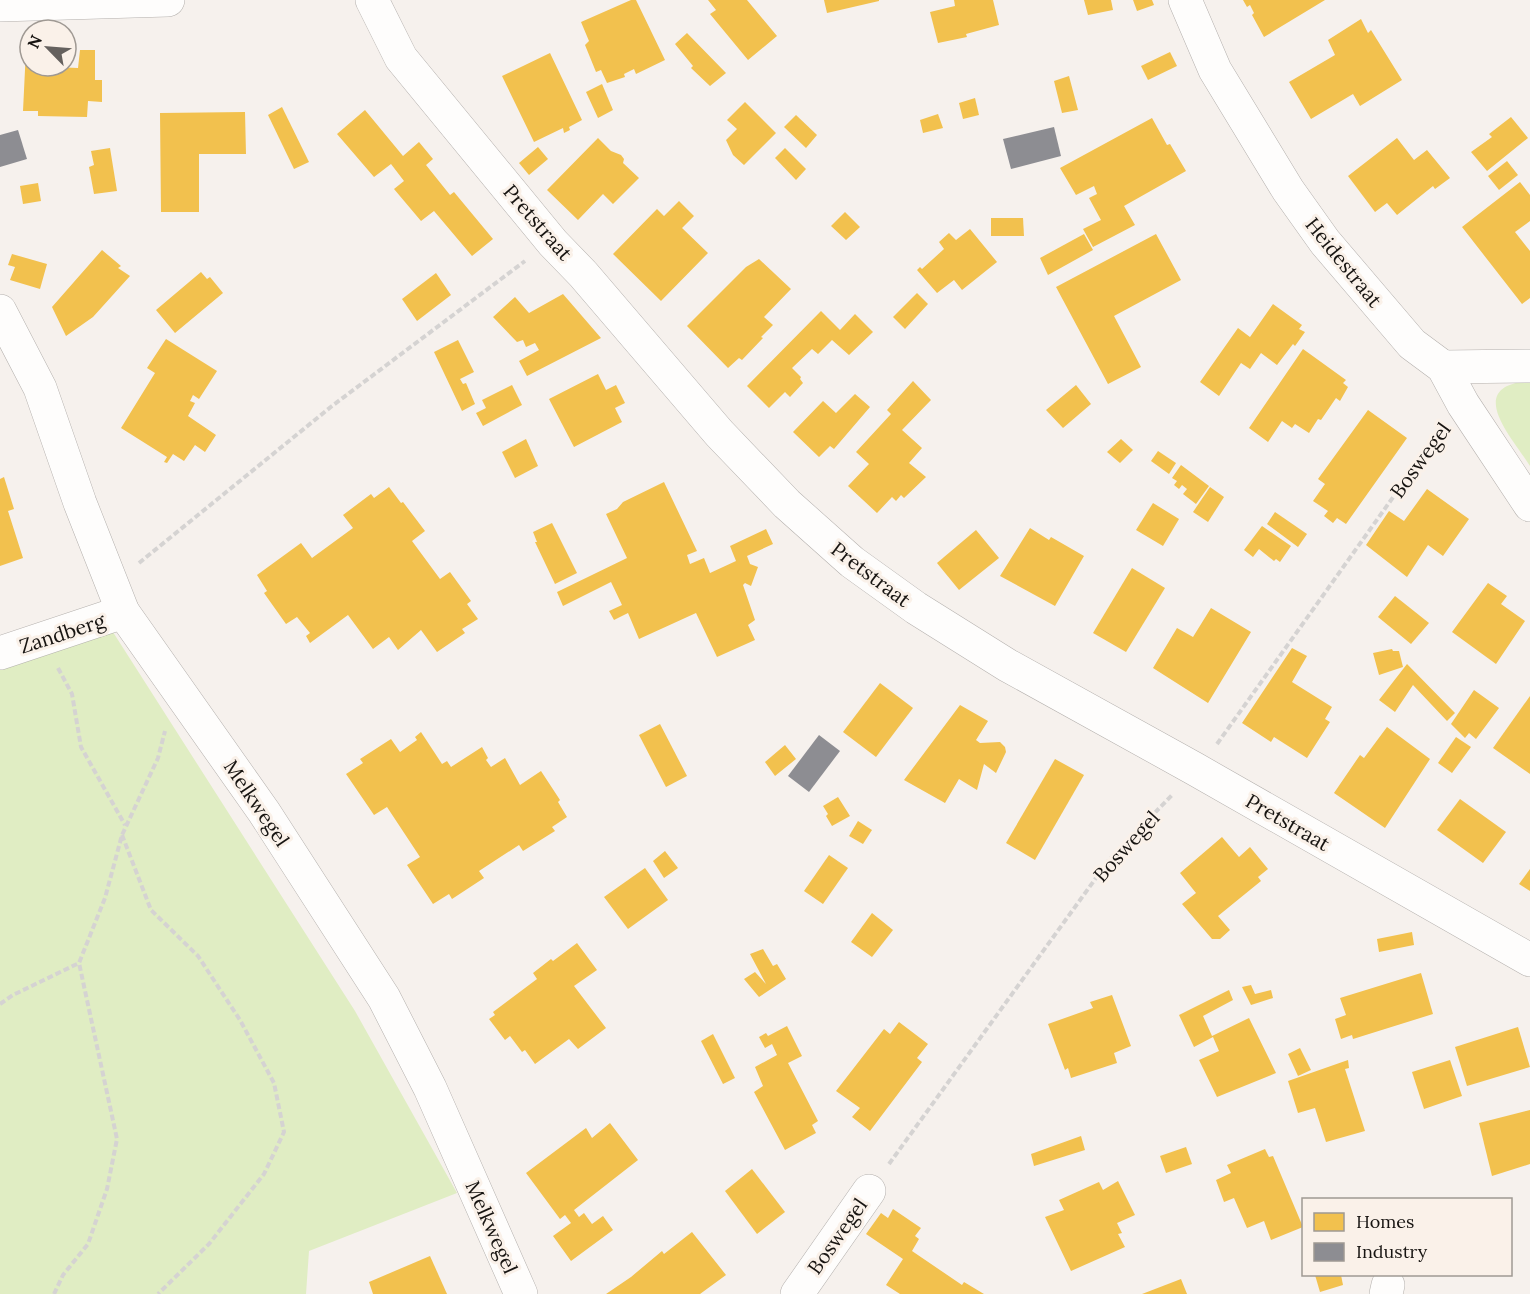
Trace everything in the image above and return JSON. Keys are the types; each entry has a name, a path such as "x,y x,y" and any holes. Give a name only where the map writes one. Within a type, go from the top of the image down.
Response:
{"street":[{"path":"0,5 168,0"},
{"name":"Pretstraat","path":"372,0 401,58 553,243 583,274 719,433 787,504 852,562 916,608 1007,665 1530,960"},
{"name":"Heidestraat","path":"1185,0 1215,70 1288,190 1325,242 1405,336 1443,368 1463,404 1530,506"},
{"name":"Melkwegel","path":"0,311 40,388 80,503 117,599 264,812 384,998 430,1088 521,1294"},
{"path":"1443,368 1530,366"},
{"name":"Zandberg","path":"0,653 43,639 117,599"},
{"name":"Boswegel","path":"797,1294 869,1191"}],"path":[{"path":"117,599 332,406 553,243"},
{"name":"Boswegel","path":"869,1191 1109,860 1213,749 1445,424 1463,404"},
{"path":"43,639 72,694 81,747 126,826"},
{"path":"54,1294 63,1275 88,1244 107,1190 117,1139 79,963 105,898 122,835 158,758 177,686"},
{"path":"122,835 151,910 198,956 240,1020 274,1083 284,1132 264,1174 209,1244 158,1294"},
{"path":"0,1004 13,995 79,963"}],"green space":[{"path":"1530,381 1530,466 1504,428 1498,415 1496,402 1499,392 1510,385"},
{"path":"111,629 355,1011 457,1193 309,1251 306,1294 0,1294 0,666"}],"building: Homes":[{"path":"631,0 636,0 665,60 636,74 634,69 624,74 625,77 607,83 601,70 596,72 585,45 589,41 581,22"},
{"path":"708,0 747,0 777,36 748,60 710,14 716,10"},
{"path":"824,0 879,0 879,1 827,13"},
{"path":"954,0 993,0 999,25 966,34 967,37 938,43 930,12 955,6"},
{"path":"1084,0 1111,0 1113,10 1088,15"},
{"path":"1133,0 1152,0 1154,5 1137,11"},
{"path":"1243,0 1325,0 1264,37 1252,15 1254,13 1250,5 1247,7"},
{"path":"1361,19 1368,33 1371,30 1402,80 1360,106 1353,94 1311,119 1289,82 1335,55 1328,40"},
{"path":"687,33 726,73 710,86 691,68 693,66 675,44"},
{"path":"80,50 95,50 95,80 102,80 102,102 88,101 87,117 38,116 38,111 23,111 25,78 78,78"},
{"path":"1170,52 1177,66 1148,80 1141,66"},
{"path":"550,53 582,120 569,127 570,130 564,133 563,128 534,142 502,76"},
{"path":"1069,76 1078,110 1062,113 1054,81"},
{"path":"602,84 613,110 598,118 586,92"},
{"path":"975,98 979,115 963,119 959,103"},
{"path":"745,102 776,133 744,165 733,155 726,140 737,129 727,120"},
{"path":"282,107 309,162 294,169 268,115"},
{"path":"365,110 403,156 419,142 433,159 426,165 450,195 454,192 493,239 472,256 434,211 421,221 394,189 404,181 391,164 374,177 337,134"},
{"path":"245,112 246,154 199,154 199,212 161,212 160,113"},
{"path":"938,114 943,128 923,133 920,120"},
{"path":"796,115 817,135 806,148 784,127"},
{"path":"1511,117 1528,138 1487,171 1471,152 1492,137 1489,134"},
{"path":"1152,118 1167,145 1170,144 1186,171 1124,206 1135,225 1093,247 1083,229 1101,220 1089,198 1097,194 1094,186 1076,195 1060,168"},
{"path":"598,138 611,151 621,155 624,159 623,163 639,178 613,204 603,194 578,220 547,190"},
{"path":"1397,138 1414,160 1427,150 1450,178 1435,189 1433,186 1397,215 1387,203 1375,212 1348,176"},
{"path":"538,147 548,159 529,175 519,163"},
{"path":"110,148 117,191 94,194 89,167 94,165 91,151"},
{"path":"785,148 806,169 796,180 775,158"},
{"path":"1507,161 1518,175 1499,190 1488,176"},
{"path":"1520,182 1530,195 1530,221 1515,232 1530,251 1530,298 1522,304 1462,227"},
{"path":"38,183 41,201 23,204 20,186"},
{"path":"679,201 694,216 682,228 708,253 661,301 613,254 657,209 664,216"},
{"path":"845,212 860,227 846,240 831,226"},
{"path":"991,218 1023,218 1024,236 991,236"},
{"path":"970,229 997,262 962,290 954,280 937,293 917,270 920,267 922,269 944,249 939,242 949,233 956,240"},
{"path":"1084,234 1093,250 1048,275 1040,258"},
{"path":"1156,234 1181,280 1114,316 1141,367 1108,384 1056,287"},
{"path":"102,250 121,266 118,268 130,276 93,317 66,336 52,307"},
{"path":"12,254 47,264 40,289 10,280 15,267 8,265"},
{"path":"759,259 791,289 764,317 773,325 761,337 763,338 742,360 739,358 728,368 687,326 746,267"},
{"path":"201,272 207,279 210,277 223,293 175,333 156,310"},
{"path":"436,273 451,295 417,321 402,299"},
{"path":"917,293 928,304 905,329 893,317"},
{"path":"563,294 601,338 527,376 519,361 539,350 535,343 526,347 523,340 517,342 493,317 515,297 529,313"},
{"path":"1273,304 1302,325 1299,329 1305,332 1295,346 1293,344 1277,365 1261,353 1250,369 1241,363 1219,396 1200,382 1238,328 1250,337"},
{"path":"821,311 840,330 855,314 873,332 849,355 832,340 818,354 812,349 792,368 801,377 803,383 790,397 785,392 769,408 747,386"},
{"path":"166,339 217,371 199,399 193,395 190,401 195,403 188,416 216,435 205,452 195,445 184,461 173,454 167,463 164,462 167,457 121,428 155,373 147,368"},
{"path":"458,340 474,372 460,379 463,384 466,383 475,404 462,411 434,352"},
{"path":"1303,349 1346,380 1343,383 1348,387 1340,401 1336,398 1309,433 1295,424 1292,428 1282,421 1268,442 1249,428"},
{"path":"598,374 606,390 616,385 625,403 615,408 622,422 574,447 549,399"},
{"path":"913,381 931,400 902,430 922,448 909,463 926,477 904,498 901,495 896,501 892,497 877,513 848,486 869,464 856,452 891,414 887,410"},
{"path":"512,385 522,405 483,426 476,413 486,408 482,400"},
{"path":"1076,385 1091,404 1063,428 1046,410"},
{"path":"855,394 870,407 834,449 830,446 819,457 793,432 823,401 836,413"},
{"path":"1368,410 1407,438 1346,524 1337,518 1333,523 1324,516 1328,511 1313,501 1325,484 1318,479"},
{"path":"526,439 538,466 515,478 502,452"},
{"path":"1121,439 1133,450 1120,463 1107,452"},
{"path":"1158,451 1176,463 1169,474 1151,461"},
{"path":"1181,465 1209,486 1196,504 1183,494 1187,489 1182,485 1179,489 1174,485 1177,481 1172,478"},
{"path":"4,477 14,509 8,511 23,558 0,566 0,479"},
{"path":"664,482 697,551 687,555 690,564 704,558 710,573 736,561 730,546 766,529 773,544 747,556 750,564 758,567 751,586 745,583 743,585 755,620 748,625 755,640 717,657 696,613 639,639 628,613 614,620 609,611 622,605 611,582 563,606 557,592 627,558 606,514 617,509 623,502"},
{"path":"389,487 425,531 412,541 440,579 450,572 471,601 467,604 478,619 462,629 465,633 437,652 421,630 398,650 389,637 373,649 348,615 310,643 306,636 310,633 297,617 286,624 264,593 267,591 257,575 301,543 312,558 353,528 343,515 371,494 374,498"},
{"path":"1210,487 1224,497 1208,522 1193,512"},
{"path":"1427,489 1469,519 1443,556 1428,545 1407,577 1366,545 1389,511 1404,521"},
{"path":"1153,503 1179,519 1163,546 1136,530"},
{"path":"1275,512 1307,534 1298,547 1267,524"},
{"path":"552,523 577,573 555,584 535,542 537,542 533,532"},
{"path":"1262,526 1291,546 1280,562 1276,559 1274,561 1259,549 1253,557 1244,550"},
{"path":"1030,528 1049,540 1051,537 1084,556 1055,606 1000,576"},
{"path":"976,530 999,558 959,590 937,563"},
{"path":"1132,568 1165,588 1126,652 1093,633"},
{"path":"1488,583 1507,596 1501,604 1525,621 1496,664 1452,632"},
{"path":"1395,596 1429,623 1411,644 1378,617"},
{"path":"1211,608 1251,632 1208,703 1153,668 1177,628 1193,637"},
{"path":"1292,648 1307,656 1292,682 1332,707 1325,719 1330,722 1307,758 1274,737 1271,742 1242,723"},
{"path":"1392,649 1399,651 1403,667 1379,675 1373,653"},
{"path":"1407,664 1455,713 1447,721 1413,685 1395,712 1379,700"},
{"path":"880,683 913,708 876,757 843,732"},
{"path":"1474,690 1499,708 1476,739 1469,733 1465,738 1451,724"},
{"path":"1530,696 1530,774 1493,748"},
{"path":"960,705 988,721 976,740 980,743 1000,742 1006,752 996,773 984,764 977,790 959,779 945,803 904,780"},
{"path":"660,724 687,776 666,787 639,735"},
{"path":"1387,727 1430,759 1385,828 1334,793 1360,755 1364,758"},
{"path":"421,732 442,764 447,761 451,767 482,747 491,767 505,758 520,785 541,771 560,800 558,802 567,817 552,827 555,831 523,851 519,845 479,871 484,878 452,899 449,894 433,904 407,865 420,857 387,807 374,815 346,774 363,763 360,759 391,739 400,752 417,740 415,737"},
{"path":"1456,737 1471,747 1452,773 1438,763"},
{"path":"785,745 796,759 775,776 765,762"},
{"path":"1055,759 1084,775 1035,860 1006,843"},
{"path":"838,797 850,816 832,826 823,806"},
{"path":"1460,799 1506,832 1483,863 1437,830"},
{"path":"858,821 872,830 863,844 849,836"},
{"path":"1222,837 1239,857 1250,847 1268,869 1258,877 1261,881 1218,916 1230,930 1220,939 1212,939 1182,904 1196,893 1180,873"},
{"path":"665,851 678,868 664,878 653,861"},
{"path":"829,855 848,868 823,904 804,891"},
{"path":"645,868 668,900 628,929 604,897"},
{"path":"1530,869 1530,891 1519,884"},
{"path":"872,913 893,930 872,957 851,942"},
{"path":"1412,932 1414,945 1379,952 1377,939"},
{"path":"577,943 597,970 574,986 606,1028 578,1049 569,1039 535,1064 525,1050 522,1052 510,1036 505,1040 489,1019 495,1015 493,1012 537,979 533,973"},
{"path":"763,949 773,966 777,964 786,979 759,997 744,979 755,972 766,984 750,954"},
{"path":"1421,973 1433,1014 1353,1039 1352,1035 1341,1039 1335,1019 1346,1015 1340,998"},
{"path":"1251,985 1255,994 1271,990 1273,998 1251,1005 1242,987"},
{"path":"1229,990 1233,1000 1203,1016 1212,1036 1249,1018 1276,1073 1217,1097 1199,1060 1219,1051 1213,1037 1194,1047 1179,1015"},
{"path":"1112,995 1131,1046 1114,1053 1117,1063 1071,1078 1068,1068 1065,1070 1048,1024 1093,1008 1090,1002"},
{"path":"899,1022 928,1044 917,1058 922,1062 870,1131 852,1117 860,1108 836,1091 884,1029 890,1034"},
{"path":"787,1026 802,1056 788,1063 818,1121 812,1125 816,1133 785,1150 754,1092 763,1086 755,1067 777,1055 772,1044 765,1048 759,1037 766,1033 768,1036"},
{"path":"1518,1027 1530,1067 1467,1086 1455,1047"},
{"path":"713,1034 735,1078 723,1084 701,1041"},
{"path":"1300,1048 1311,1070 1298,1076 1288,1054"},
{"path":"1348,1060 1349,1068 1345,1069 1365,1131 1326,1142 1315,1108 1298,1113 1288,1081"},
{"path":"1450,1060 1462,1096 1424,1109 1412,1072"},
{"path":"1530,1110 1530,1164 1492,1176 1479,1123"},
{"path":"610,1123 638,1160 574,1210 579,1217 584,1213 592,1224 603,1216 613,1230 571,1261 553,1236 571,1223 565,1215 560,1219 526,1173 586,1128 592,1138"},
{"path":"1081,1136 1085,1150 1034,1166 1031,1154"},
{"path":"1186,1147 1192,1164 1166,1173 1160,1156"},
{"path":"1265,1149 1269,1157 1273,1156 1302,1227 1271,1240 1264,1221 1247,1228 1234,1198 1224,1202 1216,1180 1231,1173 1227,1165"},
{"path":"752,1169 785,1212 757,1234 725,1191"},
{"path":"1118,1181 1135,1215 1117,1223 1122,1233 1118,1234 1125,1247 1071,1271 1045,1217 1064,1210 1059,1200 1099,1182 1103,1190"},
{"path":"893,1209 921,1228 915,1236 919,1239 912,1251 962,1285 964,1282 984,1294 900,1294 886,1285 903,1259 866,1234 881,1213 888,1218"},
{"path":"692,1232 726,1275 700,1294 606,1294 662,1251 664,1254"},
{"path":"430,1256 447,1294 373,1294 369,1282"},
{"path":"1315,1276 1341,1276 1343,1285 1320,1292"},
{"path":"1181,1279 1187,1294 1142,1294"}],"building: Industry":[{"path":"1054,127 1061,156 1011,169 1003,139"},
{"path":"18,130 27,159 0,167 0,135"},
{"path":"819,735 840,751 809,792 788,776"}]}
